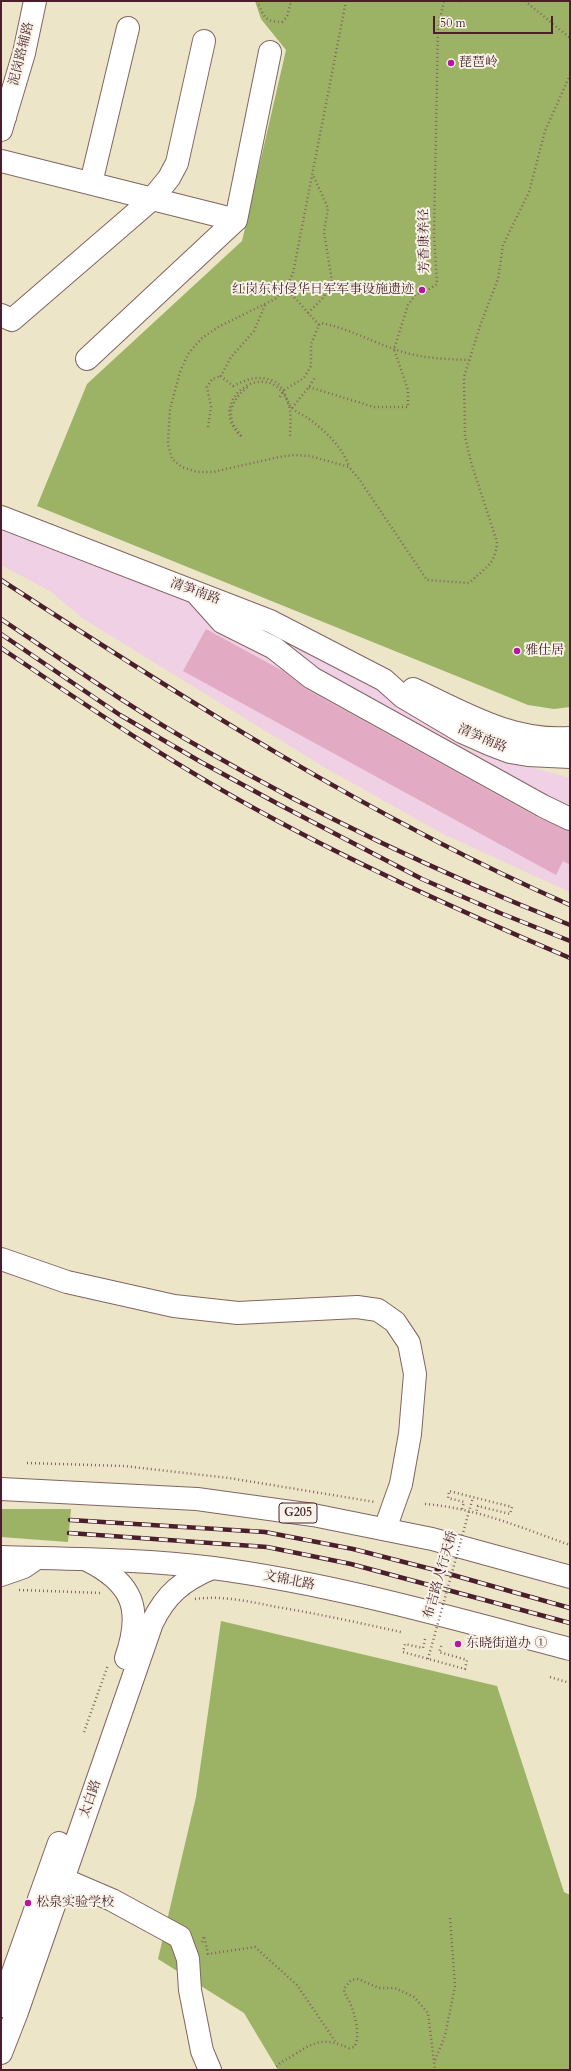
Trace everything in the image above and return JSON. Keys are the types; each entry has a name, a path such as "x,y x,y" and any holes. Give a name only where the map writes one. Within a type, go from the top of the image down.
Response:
{"main road":[{"name":"泥岗路辅路","path":"2,123 24,53 35,1"},
{"path":"91,183 128,28"},
{"path":"1,314 12,320 150,200 169,178 177,163 204,41"},
{"path":"87,359 236,220 270,52"},
{"path":"1,162 236,220"},
{"name":"清笋南路","path":"1,517 270,621 384,680 407,686 476,719 521,736 550,739 570,738"},
{"path":"193,591 222,622 274,648 312,678 530,799 570,819"},
{"name":"清笋南路","path":"384,680 403,698 462,732 489,744 510,752 528,755 570,757"},
{"path":"1,1259 67,1282 174,1306 238,1313 357,1307 378,1310 395,1322 409,1343 415,1374 410,1434 401,1484 385,1529"},
{"name":"G205","path":"7,1487 197,1499 313,1515 385,1529 570,1577"},
{"name":"文锦北路","path":"1,1557 87,1560 212,1568 276,1578 381,1600 570,1650"},
{"path":"8,1582 24,1567 37,1558"},
{"name":"太白路","path":"1,2006 126,1658 132,1636 134,1614 128,1592 114,1576 87,1560"},
{"name":"太白路","path":"1,2053 154,1618 164,1600 174,1591 194,1577 212,1568"},
{"path":"63,1879 112,1900 180,1938 188,1960 190,1990 202,2051 210,2070"}],"path":[{"path":"257,1 265,18 272,22 282,22 287,16 291,1"},
{"path":"346,1 298,255 293,273 286,288 275,299 220,326 202,338 188,354 180,372 170,409 168,444 172,459 182,467 197,472 213,472 256,461 294,455 328,460 349,467"},
{"name":"芳香康养径","path":"394,349 408,305 416,294 425,292 437,284 434,226 438,28 444,1"},
{"path":"525,1 570,38"},
{"path":"221,376 233,386 244,380 259,377 272,380 284,390 292,408 322,428 345,455 349,467 359,479 428,580 469,584 492,563 496,554 497,542 471,462 465,436 464,377 498,279 504,245 529,192 545,131 570,75"},
{"path":"308,313 324,297 332,281 324,232 328,208 313,174"},
{"path":"286,288 319,325"},
{"path":"208,427 211,407 207,387 212,379 221,376 231,357 254,331 265,304"},
{"path":"319,325 321,323 335,326 411,354 432,358 469,360"},
{"path":"280,397 284,390 304,378 311,366 311,344 319,325"},
{"path":"309,387 374,407 408,407 408,390 394,349"},
{"path":"292,408 316,376"},
{"path":"249,389 248,387 241,392 234,400 231,409 234,427 241,436 233,429 229,418 233,400 247,385 264,381 272,383 285,396 290,415 290,436"},
{"path":"27,1463 132,1467 237,1479 309,1490 364,1502 382,1503"},
{"path":"462,1510 464,1502 448,1498 450,1491 512,1507 510,1514 478,1506 476,1513"},
{"name":"布吉路人行天桥","path":"428,1659 473,1497"},
{"path":"425,1504 447,1506 476,1513 570,1545"},
{"path":"8,1582 105,1594"},
{"path":"190,1600 204,1598 240,1600 322,1615 401,1632"},
{"path":"426,1639 423,1648 405,1644 402,1652 465,1669 467,1660 439,1652 442,1644"},
{"path":"84,1732 109,1662"},
{"path":"550,1677 570,1683"},
{"path":"435,2060 445,2036 454,1986 450,1918"},
{"path":"208,1954 255,1947 297,1985 335,2042"},
{"path":"274,2070 283,2060 310,2044 320,2041 335,2042 349,2048 356,2044 355,2021 350,2002 345,1997 344,1989 351,1980 358,1979 379,1988 395,1988 414,1997 428,2013 435,2060 435,2070"}],"shaded area":[{"path":"1,528 261,626 389,697 472,751 570,778 570,892 441,833 324,767 82,618 50,591 1,565"}],"green space":[{"path":"255,1 570,1 570,707 554,709 528,705 37,506 87,384 242,241 286,50 261,19"},
{"path":"1,1509 71,1509 68,1542 1,1537"},
{"path":"221,1621 497,1686 564,1892 570,1895 570,2070 278,2070 244,2013 158,1959 196,1797"}],"building":[{"path":"206,629 283,671 306,689 537,817 570,831 570,865 563,861 556,875 183,671"}],"railway":[{"path":"1,580 208,712 350,795 495,871 570,905"},
{"path":"1,619 152,719 247,774 384,844 476,886 570,925"},
{"path":"1,634 120,715 201,762 280,805 422,879 500,913 570,941"},
{"path":"1,648 168,758 237,799 345,856 419,891 570,958"},
{"path":"70,1520 265,1532 353,1549 435,1570 570,1608"},
{"path":"69,1533 267,1547 351,1564 570,1623"}],"place":[{"name":"琵琶岭","path":"451,63"},
{"name":"红岗东村侵华日军军事设施遗迹","path":"422,290"},
{"name":"雅仕居","path":"517,651"},
{"name":"东晓街道办 ①","path":"458,1644"},
{"name":"松泉实验学校","path":"28,1903"}]}
